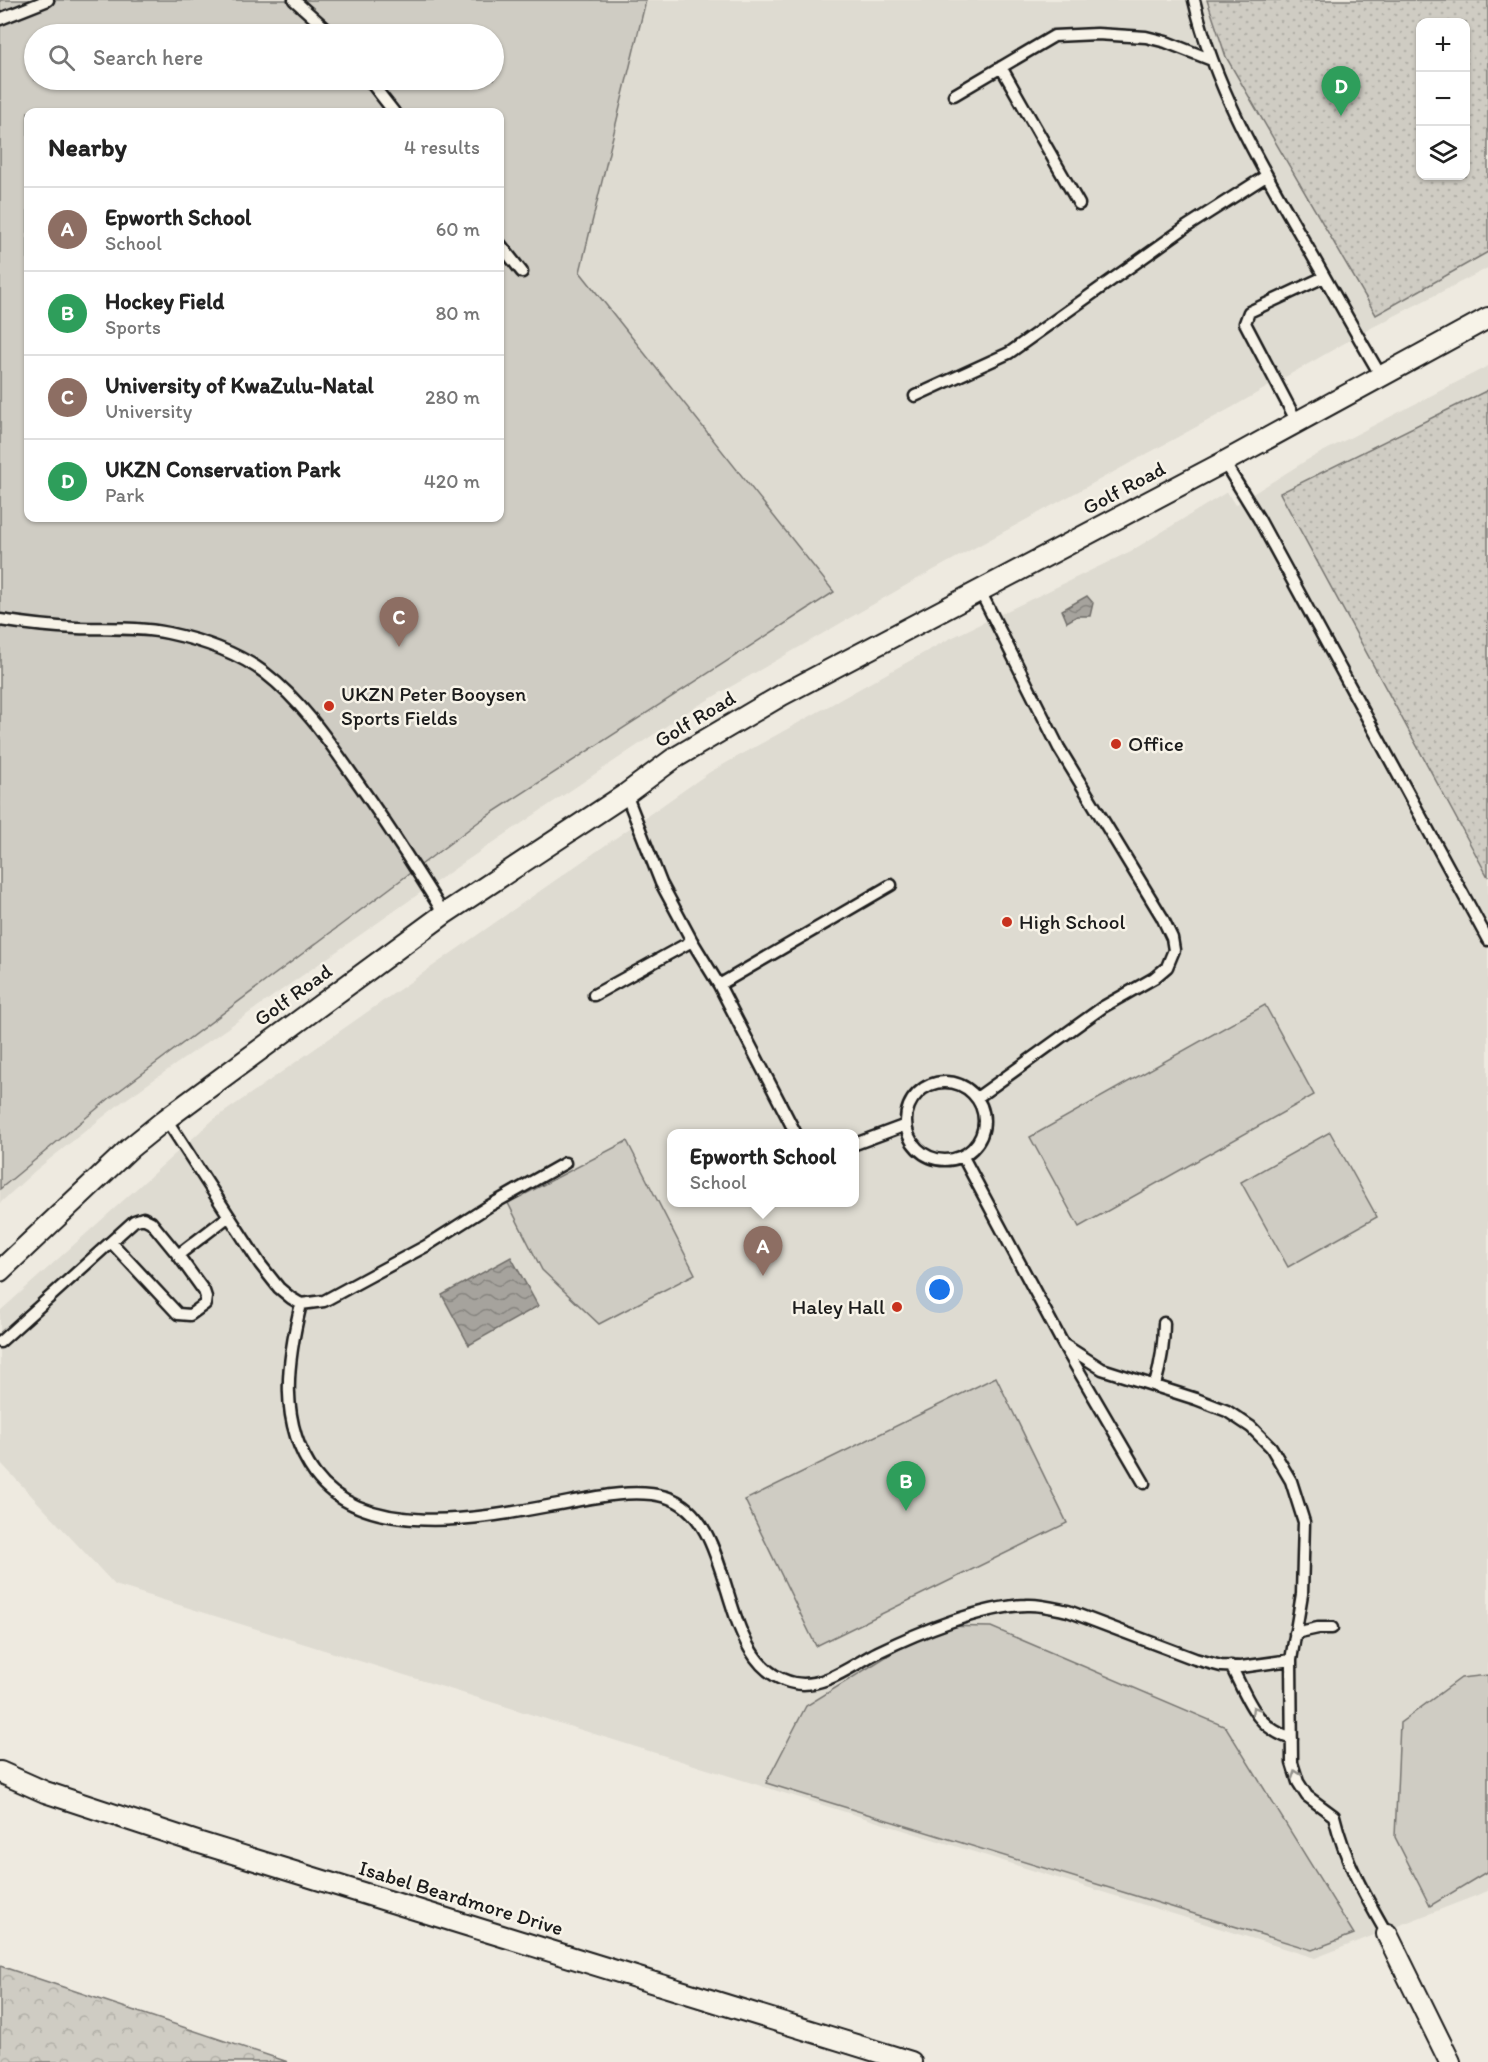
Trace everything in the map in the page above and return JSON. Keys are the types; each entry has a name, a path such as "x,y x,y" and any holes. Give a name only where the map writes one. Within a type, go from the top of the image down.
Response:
{"street":[{"name":"Golf Road","path":"0,1271 130,1148 166,1119 444,914 626,794 673,759 782,695 1224,462 1488,318"},
{"name":"Isabel Beardmore Drive","path":"0,1772 45,1792 197,1842 911,2062"},
{"path":"1387,1934 1450,2062"}],"lane":[{"path":"0,19 48,0"},
{"path":"294,0 321,24"},
{"path":"1194,0 1201,30 1218,77 1266,176 1381,376"},
{"path":"954,95 1054,36 1097,34 1146,37 1166,42 1212,60"},
{"path":"1001,67 1079,204"},
{"path":"377,90 391,108"},
{"path":"915,396 1010,353 1186,227 1266,176"},
{"path":"504,249 522,272"},
{"path":"1297,422 1245,323 1246,317 1249,312 1324,277"},
{"path":"1224,462 1259,519 1488,940"},
{"path":"978,1097 1103,1008 1154,978 1167,967 1174,950 1172,938 1162,917 1059,748 980,591"},
{"path":"0,620 75,628 123,628 167,633 205,643 263,672 295,699 337,752 392,830 444,914"},
{"path":"626,794 661,883 719,985 793,1129"},
{"path":"719,985 891,885"},
{"path":"594,995 692,941"},
{"path":"944,1081 969,1088 978,1097 984,1110 985,1124 982,1137 974,1149 963,1157 950,1160 938,1160 926,1156 913,1143 906,1125 907,1112 912,1100 920,1090 944,1081"},
{"path":"166,1119 260,1264 279,1288 302,1304 324,1301 426,1245 565,1163"},
{"path":"859,1143 906,1125"},
{"path":"963,1157 1063,1344 1144,1483"},
{"path":"178,1256 229,1216"},
{"path":"0,1342 134,1221 143,1218 151,1222 204,1291 205,1304 190,1315 178,1314 111,1242"},
{"path":"302,1304 292,1340 288,1368 288,1400 294,1431 305,1460 320,1480 346,1502 389,1517 461,1519 591,1498 638,1494 666,1497 686,1507 708,1536 734,1611 753,1655 763,1667 780,1678 794,1683 815,1683 832,1677 911,1637 970,1616 1028,1604 1068,1611 1195,1659 1221,1666 1241,1667 1291,1660"},
{"path":"1155,1385 1161,1365 1164,1323"},
{"path":"1063,1344 1102,1369 1227,1411 1251,1427 1271,1447 1291,1481 1304,1522 1302,1594 1291,1660 1292,1763 1298,1782 1307,1796 1334,1816 1341,1845 1359,1885 1387,1934"},
{"path":"1295,1633 1318,1628 1332,1628"},
{"path":"1231,1666 1255,1713 1264,1724 1272,1731 1292,1739"}],"shaded area":[{"path":"0,0 1488,0 1488,268 1371,328 1231,408 910,583 687,712 460,865 122,1102 36,1170 0,1203"},
{"path":"1488,366 1488,1891 1315,1958 115,1585 0,1462 0,1311 213,1120 710,772 947,640 1131,551 1227,492 1235,505 1307,460"}],"green space":[{"name":"UKZN Peter Booysen Sports Fields","path":"0,0 646,0 580,272 834,592 481,820 111,1097 0,1189"},
{"path":"1207,0 1488,0 1488,252 1376,315 1226,57"},
{"path":"1488,390 1488,877 1280,493"},
{"path":"1265,1005 1314,1095 1079,1227 1030,1137"},
{"path":"1330,1132 1377,1217 1288,1267 1241,1182"},
{"path":"627,1141 695,1274 599,1324 542,1270 508,1203"},
{"path":"996,1377 1067,1523 816,1646 745,1500"},
{"path":"936,1626 991,1627 1226,1727 1354,1934 1312,1950 766,1783 806,1706"},
{"path":"1488,1675 1488,1871 1430,1906 1395,1837 1400,1723 1461,1678"},
{"path":"0,1966 288,2062 0,2062"}],"water":[{"path":"1087,596 1093,603 1090,616 1077,616 1067,622 1062,610"},
{"path":"511,1257 538,1306 469,1345 442,1295"}],"place":[{"name":"UKZN Conservation Park","path":"1341,116"},
{"name":"University of KwaZulu-Natal","path":"399,647"},
{"name":"UKZN Peter Booysen Sports Fields","path":"329,706"},
{"name":"Office","path":"1116,744"},
{"name":"High School","path":"1007,922"},
{"name":"Epworth School","path":"763,1276"},
{"name":"Haley Hall","path":"897,1307"},
{"name":"Hockey Field","path":"906,1511"}]}
